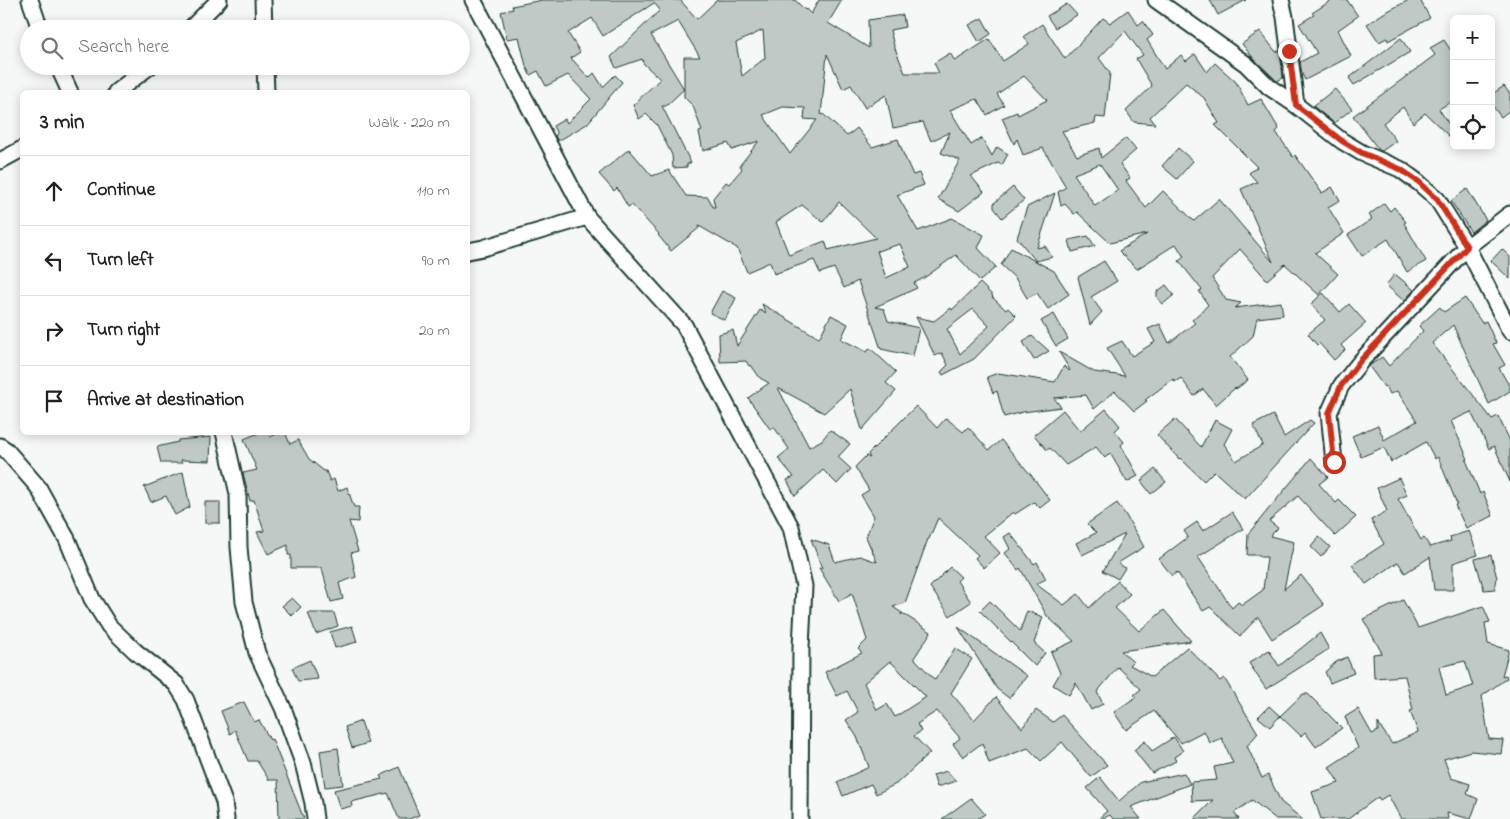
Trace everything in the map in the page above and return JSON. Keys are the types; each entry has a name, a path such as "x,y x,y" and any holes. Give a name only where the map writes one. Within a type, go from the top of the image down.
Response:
{"street":[{"path":"30,0 37,20"},
{"path":"199,20 219,0"},
{"path":"263,0 264,20"},
{"path":"473,0 587,217 684,325 791,527 804,586 798,819"},
{"path":"1156,0 1246,64 1269,87 1296,105 1342,141 1362,153 1400,169 1419,182 1437,199 1467,247 1510,331"},
{"path":"1281,0 1285,17 1296,105"},
{"path":"62,75 69,90"},
{"path":"119,90 138,75"},
{"path":"265,75 266,90"},
{"path":"0,161 20,150"},
{"path":"1334,462 1329,413 1341,386 1360,361 1467,247 1510,214"},
{"path":"470,251 587,217"},
{"path":"225,435 238,494 239,547 244,602 258,653 283,708 303,763 315,819"},
{"path":"0,446 6,450 38,487 67,539 92,600 109,626 135,652 176,684 186,700 224,802 226,819"}],"building":[{"path":"542,0 680,0 697,19 717,0 795,0 811,14 819,0 842,0 828,23 869,48 868,20 903,15 905,27 890,30 905,73 939,73 934,63 950,53 955,61 989,39 1003,61 1029,44 1024,36 1042,24 1065,59 1103,18 1110,23 1128,10 1138,25 1143,21 1153,35 1147,40 1165,69 1181,55 1186,61 1195,54 1207,72 1215,63 1236,82 1248,105 1261,99 1279,129 1276,132 1322,193 1332,187 1340,200 1328,207 1344,233 1315,253 1338,274 1319,295 1285,264 1267,280 1240,249 1212,278 1226,300 1241,303 1235,308 1281,302 1283,315 1257,318 1253,336 1230,357 1248,380 1235,388 1216,405 1203,389 1194,396 1181,378 1175,382 1173,379 1145,400 1147,401 1134,411 1115,391 1094,409 1086,395 1054,398 1061,407 1023,412 1004,417 997,391 993,393 987,377 998,373 1055,382 1064,366 1070,370 1059,352 1094,372 1125,376 1107,348 1122,341 1132,356 1155,342 1148,329 1160,324 1169,343 1195,323 1192,320 1208,305 1199,291 1202,290 1179,261 1184,257 1176,244 1137,269 1119,251 1147,234 1110,243 1077,212 1074,214 1065,204 1061,206 1058,192 1066,187 1043,148 1023,155 1017,139 1014,144 1002,118 1017,112 1018,115 1047,100 1024,76 997,94 1004,105 987,115 977,99 950,110 971,145 982,138 992,156 997,147 1008,154 1002,165 998,163 971,176 984,192 959,211 938,199 960,160 941,153 950,132 931,141 923,122 893,128 886,95 865,108 851,85 843,89 827,54 821,115 823,114 847,136 857,128 872,147 898,139 913,175 919,173 924,185 897,195 918,231 952,218 984,235 978,248 996,267 980,281 956,255 914,283 917,288 875,307 884,309 888,321 919,328 913,356 881,349 858,281 844,288 834,268 820,273 814,260 774,274 770,262 747,272 737,248 699,226 671,251 659,234 632,205 628,207 617,188 614,191 599,174 629,149 652,176 669,170 686,196 708,197 713,207 715,207 713,198 726,182 729,184 742,169 740,165 759,141 732,150 728,143 703,151 699,132 702,131 693,106 684,97 684,89 666,106 662,106 691,163 687,164 687,167 673,168 672,155 657,125 646,114 639,119 633,105 660,79 643,63 642,59 616,68 611,57 660,10 654,3 603,36 592,18 568,33 580,52 571,58 589,78 594,73 603,87 615,75 622,82 587,124 558,141 553,126 565,119 567,123 591,99 568,75 546,86 538,71 530,75 519,37 507,39 501,12 513,9 512,6","holes":["678,21 700,57 684,57 684,89 651,35","763,30 765,58 742,76 736,43","1125,31 1143,55 1136,59 1152,86 1126,111 1134,122 1155,124 1150,117 1186,83 1204,98 1219,123 1215,125 1257,167 1249,173 1257,182 1241,189 1273,262 1219,199 1194,221 1163,191 1146,208 1126,181 1130,178 1120,164 1136,150 1126,138 1101,158 1099,148 1077,156 1062,131 1095,123 1096,117 1105,118 1110,73 1099,58","783,107 805,108 804,119 817,120 790,154 763,115","1100,164 1118,190 1095,206 1074,174","839,202 876,238 828,250 825,241 789,255 776,222 802,205 823,222","900,244 910,267 886,278 877,251"]},
{"path":"1210,0 1246,0 1218,15"},
{"path":"1332,0 1347,0 1358,16 1338,30 1351,56 1305,80 1300,62 1317,53 1299,24 1314,15 1312,13"},
{"path":"1409,0 1420,0 1430,18 1388,41 1387,38 1379,42 1367,24"},
{"path":"1067,4 1077,15 1055,28 1047,16"},
{"path":"982,18 991,34 979,42 969,25"},
{"path":"1260,31 1276,52 1280,50 1283,78 1277,81 1254,59 1242,44"},
{"path":"1401,38 1410,52 1354,85 1349,78"},
{"path":"1444,40 1450,49 1450,102 1439,109 1450,126 1450,137 1425,113 1413,123 1403,107 1383,123 1396,141 1382,151 1379,150 1353,116 1435,55 1430,48"},
{"path":"1504,86 1510,94 1510,110 1501,117 1495,109 1495,92"},
{"path":"1335,89 1352,109 1334,123 1313,106"},
{"path":"1178,148 1193,161 1177,179 1162,166"},
{"path":"1013,187 1024,200 1002,218 994,208 994,203"},
{"path":"1467,189 1486,220 1471,232 1451,201"},
{"path":"1055,193 1037,248 1045,246 1052,257 1036,261 1017,238 1027,207"},
{"path":"1384,203 1390,211 1394,207 1406,222 1404,223 1426,261 1407,272 1388,239 1362,256 1348,235 1372,219 1369,215"},
{"path":"1088,236 1095,246 1072,252 1069,240"},
{"path":"1011,248 1054,271 1069,294 1048,309 1037,293 1027,298 1015,278 1001,265"},
{"path":"1502,249 1510,257 1510,279 1491,261"},
{"path":"1104,261 1117,281 1091,297 1102,312 1090,325 1078,277"},
{"path":"1395,274 1414,290 1404,301 1386,285"},
{"path":"980,283 1006,310 1008,308 1016,316 974,359 943,375 941,372 948,365 942,353 935,356 916,317 934,321 951,308 952,310","holes":["973,309 989,326 960,354 947,329"]},
{"path":"1166,285 1174,295 1163,304 1157,297 1157,292"},
{"path":"722,291 736,298 725,320 710,313"},
{"path":"1323,293 1340,312 1349,304 1366,323 1341,345 1345,350 1334,360 1308,334 1325,320 1311,304"},
{"path":"1465,298 1482,323 1486,321 1496,343 1493,344 1505,365 1499,368 1510,387 1510,391 1489,404 1453,325 1432,343 1492,419 1498,416 1510,441 1510,482 1494,446 1489,449 1471,412 1451,421 1468,459 1466,460 1480,494 1483,492 1493,516 1466,528 1455,505 1457,504 1438,457 1435,459 1426,442 1391,462 1384,447 1361,457 1352,436 1378,425 1384,440 1417,421 1397,391 1390,394 1386,386 1384,387 1369,366 1382,357 1389,366 1423,331 1419,326 1440,307 1444,312"},
{"path":"762,304 819,338 831,315 848,324 841,339 867,352 870,348 896,372 886,383 896,391 862,430 850,389 824,413 778,388 809,447 822,440 830,430 850,444 838,457 851,469 837,484 823,470 795,496 787,480 794,477 778,458 789,449 774,427 770,429 748,398 769,383 760,378 746,361 720,362 719,334 733,330 737,346 760,310 766,314"},
{"path":"1054,314 1068,339 1056,346 1041,321"},
{"path":"1032,336 1049,351 1034,360 1023,342"},
{"path":"916,406 937,428 946,418 963,432 968,427 989,450 1001,440 1050,500 1040,508 1034,502 1015,514 1013,512 984,536 1000,553 984,568 975,558 978,555 938,518 928,539 905,603 893,607 931,632 914,658 935,680 955,648 972,659 951,693 974,720 996,697 1022,728 1036,710 1053,722 1062,715 1107,765 1091,777 1062,742 1041,761 1028,748 989,763 982,743 963,757 953,744 960,738 937,711 917,724 921,731 914,736 930,753 896,784 876,794 871,784 843,796 837,782 869,767 857,737 846,720 858,712 847,691 837,696 825,672 862,653 858,649 867,640 852,593 839,601 819,568 822,568 811,539 829,545 835,562 860,556 877,562 866,537 874,516 861,495 869,490 855,467 866,456 870,458 868,454","holes":["890,661 926,697 895,717 887,704 877,710 864,683"]},
{"path":"1106,409 1120,426 1115,431 1124,442 1121,445 1138,476 1127,482 1110,453 1105,458 1096,447 1066,465 1050,448 1047,450 1034,435 1063,410 1080,431"},
{"path":"1273,415 1284,437 1310,420 1314,423 1245,499 1214,471 1204,481 1179,459 1157,435 1175,419 1201,447 1215,420 1232,429 1224,444 1236,461 1263,445 1253,425"},
{"path":"254,435 269,435 270,437 286,435 290,444 298,440 309,459 326,471 330,481 334,479 338,491 347,487 354,507 359,507 358,522 349,521 358,551 351,553 356,577 339,583 343,599 331,602 323,568 291,568 291,555 288,555 288,545 268,554 257,532 264,531 254,500 250,501 243,473 257,470 244,439"},
{"path":"211,437 210,461 181,460 182,463 161,463 157,447 178,442 178,440"},
{"path":"1311,458 1328,477 1319,484 1336,503 1339,500 1356,517 1335,536 1298,496 1269,521 1278,528 1270,536 1294,542 1284,589 1301,575 1324,605 1272,639 1258,617 1240,636 1210,607 1203,611 1177,572 1172,576 1159,559 1188,537 1184,531 1197,522 1203,531 1232,512 1243,529 1198,557 1232,608 1238,602 1242,605 1263,590 1267,557 1247,555 1248,534"},
{"path":"1155,469 1166,482 1151,494 1141,481"},
{"path":"183,472 190,507 175,515 166,496 151,502 144,487"},
{"path":"1399,478 1407,495 1398,499 1421,540 1424,538 1430,547 1451,541 1450,537 1469,531 1478,555 1453,563 1453,590 1434,590 1430,557 1405,573 1398,562 1366,584 1352,565 1384,544 1371,520 1387,511 1377,488"},
{"path":"205,502 220,502 220,523 205,523"},
{"path":"1117,503 1144,547 1118,563 1125,568 1118,579 1103,571 1125,534 1082,555 1076,543 1096,533 1087,524"},
{"path":"1010,533 1034,564 1037,562 1046,579 1036,584 1064,605 1078,594 1089,608 1118,581 1130,594 1115,608 1139,631 1164,610 1191,641 1121,651 1133,662 1130,665 1152,677 1187,647 1220,681 1224,678 1258,733 1247,746 1262,778 1268,775 1281,802 1302,819 1276,819 1252,800 1234,813 1239,819 1194,819 1213,800 1192,801 1191,782 1217,780 1214,767 1233,763 1222,738 1210,743 1204,731 1181,743 1154,711 1126,730 1114,712 1136,697 1134,695 1141,689 1118,667 1097,692 1103,704 1091,710 1076,683 1069,695 1053,685 1060,673 1051,652 1074,641 1047,616 1020,568 1018,570 1005,553 1010,549 1004,537"},
{"path":"1319,537 1330,547 1321,557 1311,547"},
{"path":"1491,555 1497,578 1495,589 1484,590 1475,559"},
{"path":"950,567 961,577 957,581 971,602 950,616 930,587"},
{"path":"292,598 301,607 292,616 282,606"},
{"path":"1403,600 1418,628 1483,606 1490,622 1485,623 1488,644 1509,650 1502,676 1506,675 1507,678 1482,696 1489,739 1503,740 1501,754 1471,751 1444,759 1451,778 1470,784 1467,794 1478,799 1471,819 1447,813 1448,819 1401,819 1388,795 1380,800 1378,797 1348,819 1321,819 1312,792 1339,783 1329,767 1358,748 1345,717 1358,709 1372,734 1378,731 1378,723 1392,744 1418,732 1410,711 1413,710 1405,676 1374,678 1373,654 1382,653 1363,619","holes":["1465,661 1473,686 1446,695 1439,667"]},
{"path":"990,601 1020,631 1027,611 1043,617 1034,643 1045,653 1035,666 980,611"},
{"path":"308,613 334,613 338,626 316,634"},
{"path":"352,626 357,642 335,648 330,632"},
{"path":"958,627 1027,676 1009,698 997,689"},
{"path":"1320,633 1329,649 1266,689 1249,663 1269,650 1279,666"},
{"path":"1347,657 1354,673 1330,683 1325,672 1336,662"},
{"path":"310,660 318,679 298,681 292,668"},
{"path":"1303,694 1308,694 1342,728 1316,747 1305,732 1301,736 1280,716"},
{"path":"244,702 254,722 259,720 270,740 272,739 304,819 279,819 278,780 269,780 257,761 248,761 235,730 230,734 221,711"},
{"path":"1269,706 1280,716 1270,727 1258,717"},
{"path":"361,721 368,743 352,748 345,727"},
{"path":"1174,737 1183,751 1174,757 1176,761 1152,773 1134,750 1145,741 1152,751"},
{"path":"338,748 343,785 325,787 320,751"},
{"path":"399,767 419,815 409,819 399,819 388,793 351,802 352,806 340,809 334,790 382,779 380,776"},
{"path":"947,771 956,781 937,787 933,775"},
{"path":"1184,773 1190,784 1131,807 1141,819 1113,819 1110,815 1101,819 1100,817 1107,811 1087,788 1100,777 1119,801 1141,782"},
{"path":"971,798 985,814 977,819 942,819"}],"route":[{"path":"1289,51 1296,105 1342,141 1362,153 1400,169 1419,182 1437,199 1467,247 1360,361 1341,386 1329,413 1334,462"}]}
